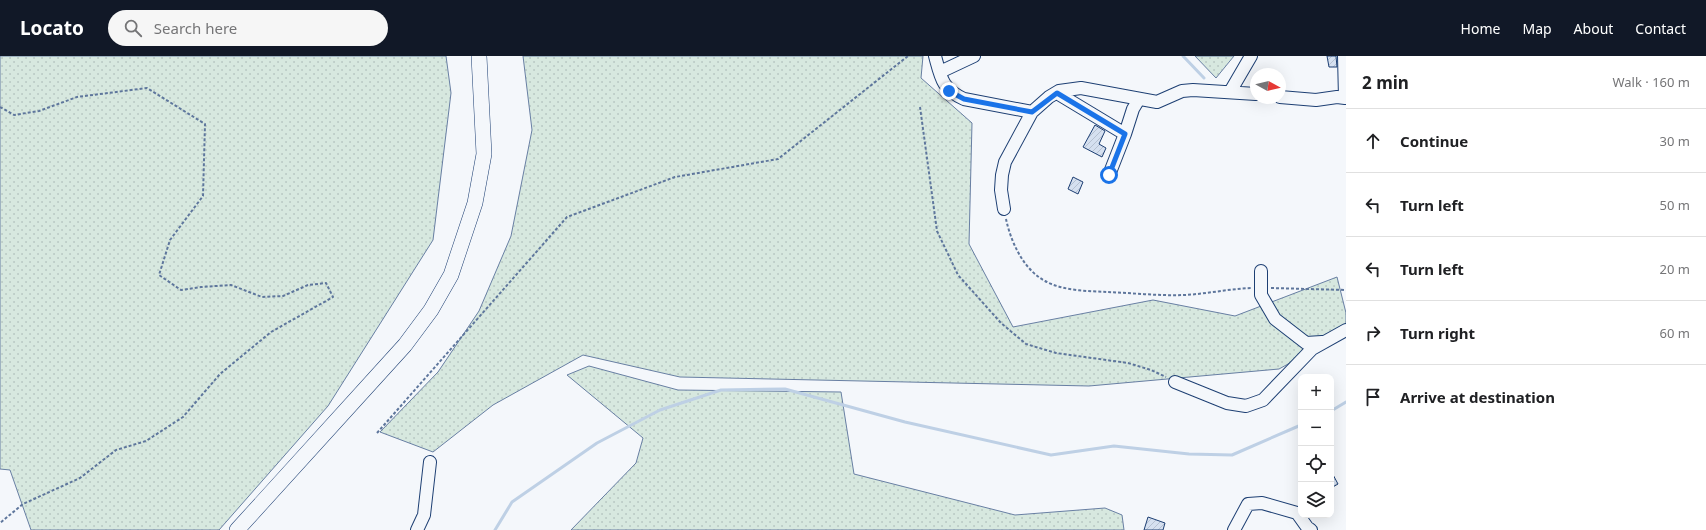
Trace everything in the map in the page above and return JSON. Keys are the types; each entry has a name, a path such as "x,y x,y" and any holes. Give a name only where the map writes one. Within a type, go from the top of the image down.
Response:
{"main road":[{"path":"237,530 405,345 431,310 451,275 475,203 484,154 479,56"}],"street":[{"path":"935,56 942,82 949,91 964,99 1032,112"},
{"path":"940,72 974,56"},
{"path":"1230,92 1251,56"},
{"path":"1286,98 1316,100 1337,97 1345,98 1344,56"},
{"path":"1004,209 1001,190 1005,162 1032,112 1057,93 1071,88 1081,88 1157,102 1182,91 1193,90 1250,94"},
{"path":"1057,93 1125,134"},
{"path":"1109,175 1133,109 1139,99"},
{"path":"1261,271 1261,295 1276,319 1306,343 1325,342"},
{"path":"1175,382 1227,403 1246,406 1263,400 1312,349 1346,330"},
{"path":"417,530 424,515 430,462"},
{"path":"1234,530 1248,504 1262,503 1297,512 1306,527 1311,530"}],"path":[{"path":"377,433 567,217 675,177 778,159 908,56"},
{"path":"0,107 14,115 39,111 77,97 146,88 205,124 203,196 170,240 159,275 181,290 202,286 231,285 262,297 283,296 308,286 326,283 333,297 271,332 220,374 183,417 146,441 116,450 80,478 23,504 0,523"},
{"path":"920,107 937,231 958,275 1001,323 1026,344 1056,353 1128,362 1151,370 1175,382"},
{"path":"1004,209 1009,234 1020,256 1035,274 1046,282 1066,288 1089,291 1160,295 1185,295 1228,289 1261,288 1346,290"}],"shaded area":[{"path":"0,56 446,56 451,93 433,240 328,406 219,530 31,530 10,470 0,469"},
{"path":"523,56 923,56 921,78 972,123 969,244 1013,327 1153,300 1235,316 1337,277 1346,313 1346,332 1279,369 1089,386 680,377 583,355 493,405 433,452 380,432 438,372 479,311 511,236 532,130"},
{"path":"1195,56 1234,56 1216,78"},
{"path":"589,366 678,390 841,392 854,474 1015,515 1105,508 1122,515 1124,530 571,530 636,463 643,438 567,375"}],"building":[{"path":"1327,56 1336,56 1337,67 1329,67"},
{"path":"1095,125 1105,131 1099,144 1106,148 1102,157 1083,147"},
{"path":"1073,177 1083,182 1078,194 1068,189"},
{"path":"1334,477 1338,484 1334,486"},
{"path":"1148,517 1165,523 1163,530 1144,530"}],"waterway":[{"path":"1183,56 1204,78"},
{"path":"495,530 512,502 597,443 660,410 721,390 785,389 905,422 1051,455 1114,446 1189,454 1232,455 1298,426"},
{"path":"1333,410 1346,402"}],"route":[{"path":"949,91 964,99 1032,112 1040,104 1057,93 1125,134 1109,175"}]}
